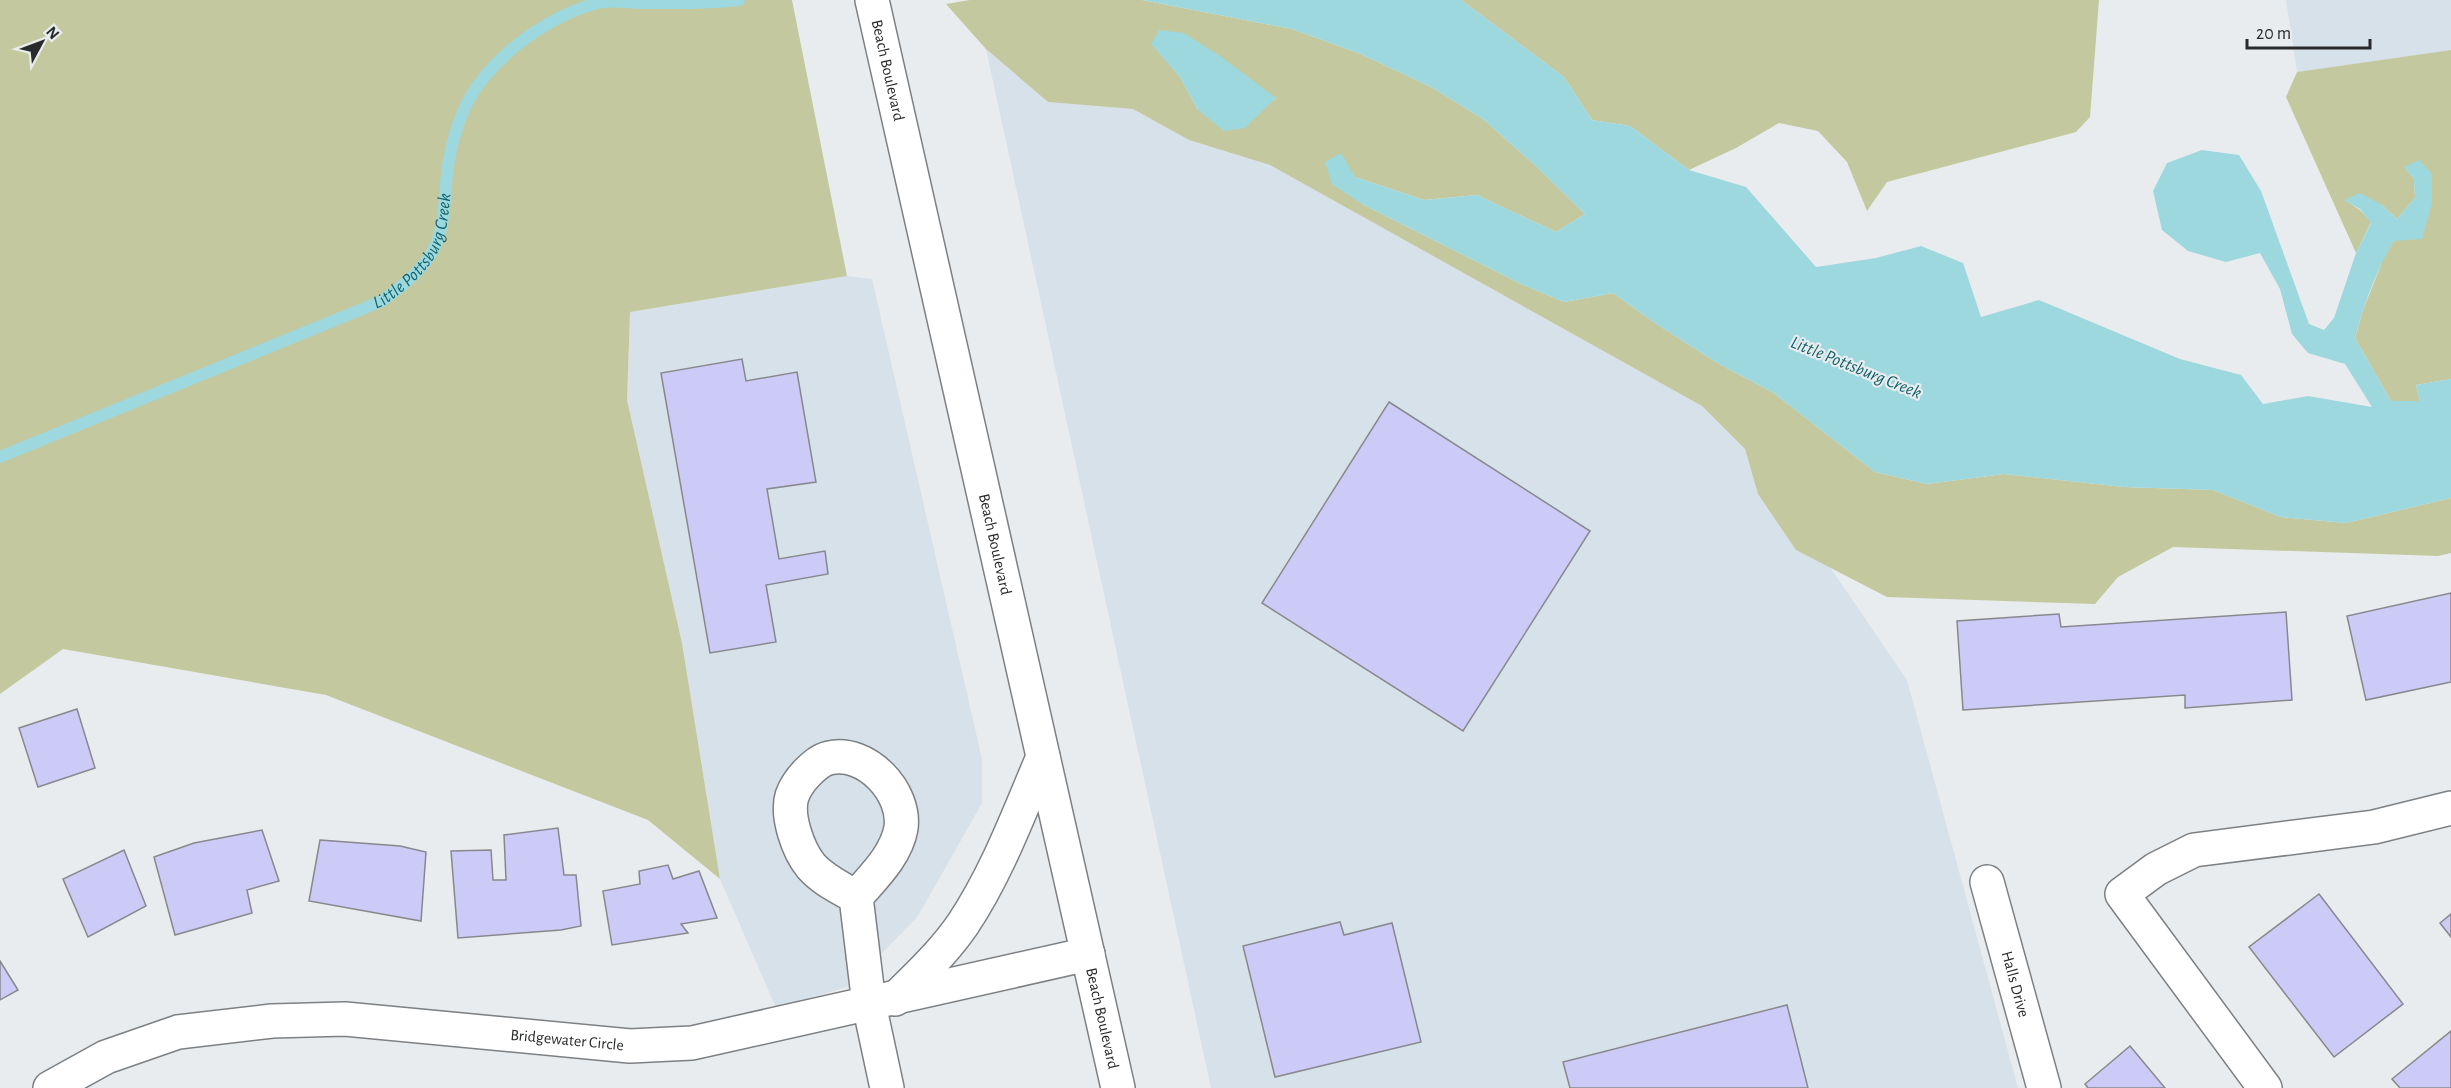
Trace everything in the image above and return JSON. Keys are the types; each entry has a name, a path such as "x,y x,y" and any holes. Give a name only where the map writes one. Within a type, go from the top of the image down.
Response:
{"main road":[{"name":"Beach Boulevard","path":"873,0 1118,1088"},
{"path":"882,1001 933,962 963,923 997,861 1043,757"},
{"path":"2265,1088 2122,894 2156,869 2194,850 2374,827 2451,808"},
{"name":"Halls Drive","path":"1988,882 2044,1088"},
{"path":"856,897 882,1001 887,1088"},
{"name":"Bridgewater Circle","path":"50,1088 106,1057 178,1032 272,1021 345,1019 630,1046 692,1043 1088,954"}],"shaded area":[{"path":"2286,0 2451,0 2451,50 2297,72"},
{"path":"986,49 1048,102 1133,109 1189,140 1270,165 1702,406 1745,449 1758,494 1796,550 1830,567 1907,680 2018,1088 1211,1088"},
{"path":"847,276 872,279 982,759 982,803 918,916 850,986 776,1008 720,879 682,643 627,400 630,312"}],"green space":[{"path":"0,0 792,0 847,276 630,312 627,400 682,643 720,879 648,820 326,695 63,649 0,694"},
{"path":"970,0 1142,0 1292,29 1361,54 1433,88 1483,119 1585,214 1556,232 1477,195 1424,200 1355,177 1362,204 1521,284 1564,302 1613,293 1719,364 1774,393 1875,472 1927,484 2004,474 2124,487 2213,490 2281,517 2346,523 2451,498 2451,553 2438,556 2173,547 2118,577 2095,604 1887,597 1796,550 1758,494 1745,449 1702,406 1270,165 1189,140 1133,109 1048,102 986,49 946,4","holes":["1152,44 1276,98 1260,111 1198,110 1180,77"]},
{"path":"1461,0 2099,0 2090,117 2076,132 1887,182 1867,211 1847,162 1818,131 1779,123 1736,148 1689,170 1630,126 1592,120 1564,77"},
{"path":"2451,50 2451,379 2416,385 2420,401 2391,401 2355,338 2363,310 2383,260 2431,174 2405,168 2414,179 2415,198 2397,219 2382,205 2345,200 2360,210 2371,222 2356,253 2286,97 2297,72"}],"water":[{"path":"1142,0 1461,0 1564,77 1592,120 1630,126 1689,170 1746,187 1816,267 1876,258 1921,246 1963,263 1981,317 2039,300 2180,359 2241,375 2263,404 2308,396 2372,407 2345,364 2308,353 2292,334 2280,289 2260,253 2226,262 2188,251 2162,230 2153,191 2167,163 2202,150 2239,155 2261,191 2309,324 2324,330 2334,318 2356,253 2371,223 2360,209 2344,200 2360,193 2382,205 2397,219 2415,198 2414,179 2404,167 2419,160 2432,174 2432,203 2422,239 2394,241 2371,288 2355,338 2391,401 2420,401 2416,385 2451,379 2451,498 2346,523 2281,517 2213,490 2124,487 2004,474 1927,484 1875,472 1774,393 1719,364 1613,293 1564,302 1521,284 1362,204 1332,184 1325,162 1341,153 1355,177 1424,200 1477,195 1556,232 1585,214 1483,119 1433,88 1361,54 1292,29"},
{"path":"1159,30 1184,33 1220,56 1276,98 1245,128 1224,131 1198,110 1180,77 1151,44"}],"building":[{"path":"742,359 746,381 797,372 816,482 767,489 779,559 825,551 828,574 766,585 776,642 710,653 661,373"},
{"path":"1389,402 1590,531 1463,731 1262,603"},
{"path":"2451,593 2451,682 2366,700 2347,616"},
{"path":"2286,612 2292,700 2185,708 2185,695 1963,710 1957,621 2059,614 2061,627"},
{"path":"77,709 95,768 38,787 19,728"},
{"path":"558,828 564,875 576,875 581,926 561,930 458,938 451,851 491,850 493,880 506,880 504,835"},
{"path":"262,830 279,881 247,890 252,913 175,935 154,857 194,843"},
{"path":"320,840 400,846 426,852 421,921 309,901"},
{"path":"124,850 146,906 88,937 63,879"},
{"path":"668,865 673,879 699,871 717,918 681,924 688,933 612,945 603,891 640,884 639,871"},
{"path":"2319,894 2403,1004 2334,1057 2249,947"},
{"path":"2451,914 2451,937 2440,923"},
{"path":"1340,922 1344,935 1392,923 1421,1042 1275,1077 1243,946"},
{"path":"0,961 18,990 0,1000"},
{"path":"1787,1005 1808,1088 1570,1088 1563,1062"},
{"path":"2451,1031 2451,1088 2400,1088 2392,1079"},
{"path":"2130,1046 2165,1088 2088,1088 2085,1084"}],"waterway":[{"name":"Little Pottsburg Creek","path":"0,457 382,301 396,291 421,268 436,243 443,220 451,150 470,98 493,67 534,32 582,8 603,2 689,3 739,0"}]}
